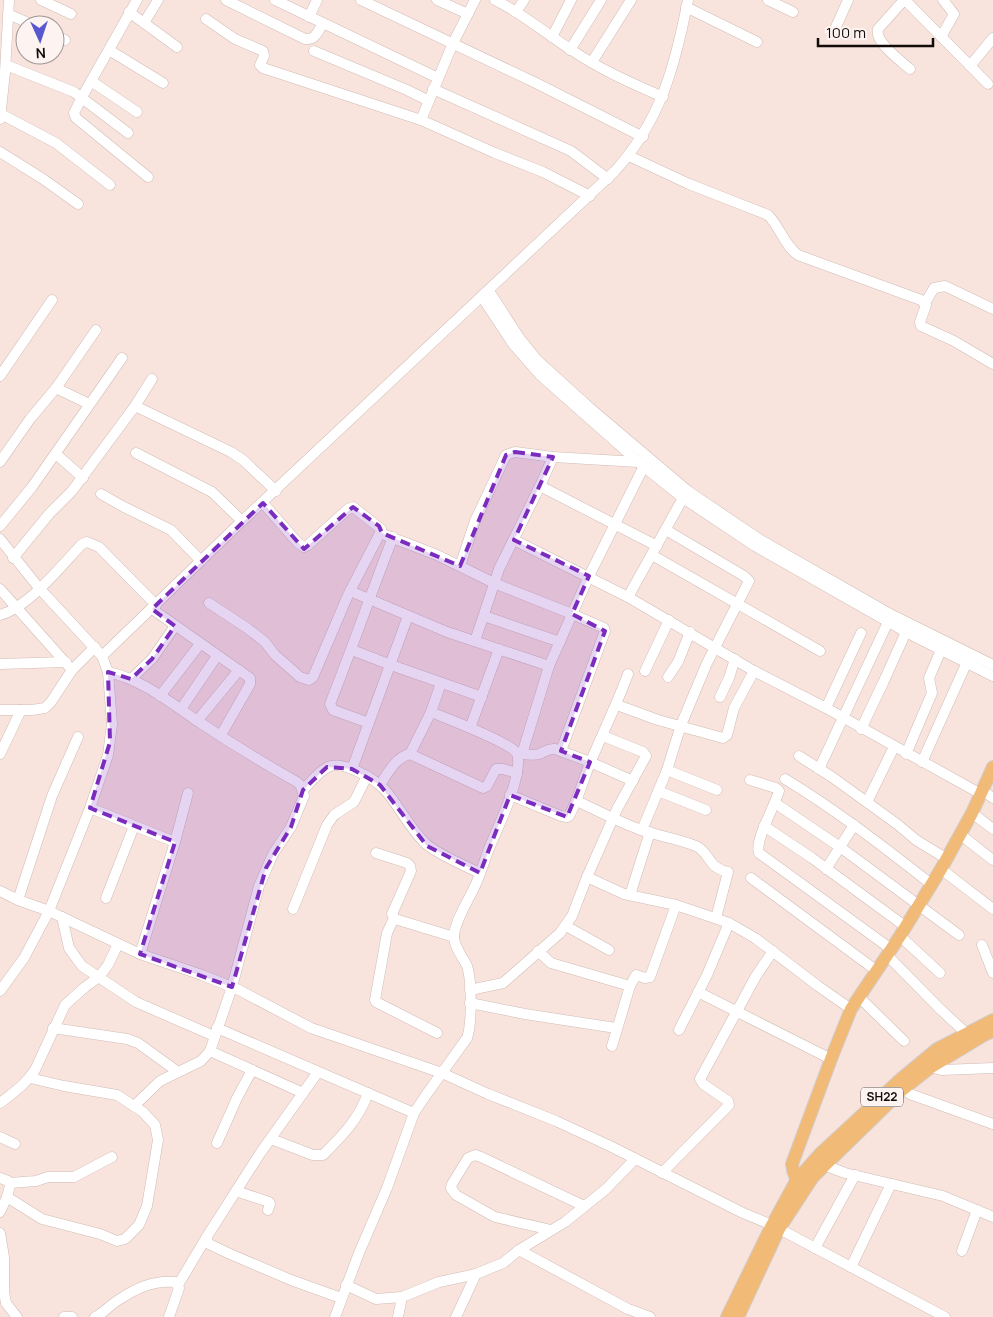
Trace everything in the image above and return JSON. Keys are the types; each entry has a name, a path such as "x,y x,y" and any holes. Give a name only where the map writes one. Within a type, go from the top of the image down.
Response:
{"main road":[{"path":"800,1186 792,1172 792,1164 851,1009 920,905 972,813 985,794 993,769"},
{"name":"SH22","path":"800,1186 824,1165 937,1049 993,1020"},
{"name":"SH22","path":"727,1317 758,1263 775,1227 820,1154 899,1087 993,1031"},
{"name":"SH22","path":"738,1317 758,1263"}],"street":[{"path":"10,0 0,113 56,143 110,185"},
{"path":"41,0 71,14"},
{"path":"137,0 75,109 76,118 148,176"},
{"path":"144,23 158,0"},
{"path":"226,0 305,39 310,40 316,36 323,23"},
{"path":"275,0 438,78"},
{"path":"309,17 317,0"},
{"path":"361,0 536,83 643,137"},
{"path":"437,0 468,14"},
{"path":"421,120 453,43 474,0"},
{"path":"516,12 524,0"},
{"path":"552,37 571,0"},
{"path":"570,50 601,0"},
{"path":"592,62 631,0"},
{"path":"768,0 793,12"},
{"path":"835,29 848,0"},
{"path":"910,69 879,40 877,32 905,0 988,84"},
{"path":"941,37 954,14 951,8 942,0"},
{"path":"498,1 570,50 629,83 663,96"},
{"path":"102,656 242,521 608,179 629,156 643,137 663,96 687,4 757,42"},
{"path":"130,12 177,47"},
{"path":"8,14 15,17"},
{"path":"206,19 235,39 263,52 264,56 260,65 263,68 421,120 543,172 590,196"},
{"path":"970,66 993,38"},
{"path":"109,50 163,83"},
{"path":"314,52 429,101"},
{"path":"4,69 69,89 128,133"},
{"path":"91,81 137,112"},
{"path":"433,89 572,151 608,179"},
{"path":"0,152 78,204"},
{"path":"629,156 689,184 768,215 774,220 792,251 798,255 925,303"},
{"path":"993,309 945,286 934,288 925,303 925,309 920,322 920,326 954,341 993,364"},
{"path":"486,294 537,360 590,408 643,462 683,498 755,546 906,632 993,676"},
{"path":"0,376 52,300"},
{"path":"0,462 30,419 56,388 96,330"},
{"path":"0,526 56,454 122,358"},
{"path":"7,552 49,514 83,478 152,379"},
{"path":"56,388 90,404"},
{"path":"135,406 231,452 243,460 276,491"},
{"path":"460,566 476,520 506,455 515,452 553,457 643,462 759,539 892,615 993,665"},
{"path":"136,453 212,492 242,521"},
{"path":"56,454 83,478"},
{"path":"475,641 494,583 553,457"},
{"path":"335,1317 346,1285 387,1188 414,1113 467,1038 469,1031 470,990 467,966 456,946 454,937 457,924 480,873 510,795 519,754 549,666 643,462"},
{"path":"540,486 614,523 737,602 820,651"},
{"path":"101,494 171,530 201,561"},
{"path":"628,597 683,498"},
{"path":"209,602 265,642 275,655 300,677 309,680 313,677 350,591 380,533 379,526 353,507 348,509 308,546 304,547 298,543 263,503"},
{"path":"630,896 646,831 681,725 715,648 748,583 747,579 666,530"},
{"path":"380,533 460,566 494,583 602,627 605,631 561,751"},
{"path":"369,723 333,710 330,704 352,650 368,599 393,538"},
{"path":"0,539 7,552 102,656 108,672 112,724 108,755 90,808 49,911 24,958 0,991"},
{"path":"514,540 628,597 754,671 826,708 906,754 985,794"},
{"path":"0,614 16,609 82,544 87,542 99,547 154,607 175,626 248,676 250,682 221,735"},
{"path":"0,589 69,666"},
{"path":"350,591 408,616 549,666"},
{"path":"352,768 408,616"},
{"path":"484,616 560,642"},
{"path":"645,671 669,620"},
{"path":"819,769 888,622"},
{"path":"132,679 152,659 175,626"},
{"path":"668,677 678,662 690,632"},
{"path":"861,728 884,683 906,632"},
{"path":"826,708 861,633"},
{"path":"160,696 200,644"},
{"path":"0,710 39,710 45,708 51,702 69,666 95,647"},
{"path":"470,728 499,649"},
{"path":"352,650 482,697"},
{"path":"906,754 932,693 929,678 941,650"},
{"path":"181,709 217,656"},
{"path":"720,697 735,659"},
{"path":"922,762 967,662"},
{"path":"0,664 69,666"},
{"path":"197,721 239,670"},
{"path":"617,705 651,718 681,725 721,738 726,737 734,708 754,671"},
{"path":"108,672 132,679 221,735 255,759 297,782 303,790 303,799 291,827 273,854 259,886 232,987 210,1051 201,1061 160,1081 134,1106"},
{"path":"510,795 564,817 569,816 577,801 590,762 617,705 628,674"},
{"path":"380,785 395,764 410,754 430,712 441,683"},
{"path":"0,754 21,710"},
{"path":"430,712 470,728 511,748 519,754 540,754 550,748 590,762 633,781"},
{"path":"470,990 502,983 513,976 566,926 572,916 617,809 646,758 646,753 603,736"},
{"path":"18,900 52,796 78,737"},
{"path":"867,802 894,747"},
{"path":"410,754 483,788 487,786 496,769 516,773"},
{"path":"799,756 867,802 916,840 993,909"},
{"path":"303,790 327,767 341,766 352,768 380,785 427,846 480,873"},
{"path":"667,770 717,790"},
{"path":"293,909 326,825 334,815 354,802 366,776"},
{"path":"785,779 818,799 932,884"},
{"path":"750,780 779,792 764,826 758,846 759,853 889,952 940,1009 966,1033"},
{"path":"658,791 706,810"},
{"path":"140,954 175,842 188,793"},
{"path":"577,801 646,831 696,846 705,853 716,868 728,872 716,918"},
{"path":"775,803 840,847 959,935"},
{"path":"90,808 175,842"},
{"path":"972,813 993,830"},
{"path":"826,869 854,825"},
{"path":"106,898 134,826"},
{"path":"764,826 826,869 903,932 940,974"},
{"path":"961,835 993,860"},
{"path":"376,853 407,863 411,871 392,914 394,918 387,933 375,1000 437,1033"},
{"path":"588,877 630,896 676,905 716,918 743,930 851,1009"},
{"path":"752,878 877,971"},
{"path":"0,891 18,900 49,911 140,954 232,987 311,1028 442,1072 577,1131 775,1227 945,1317"},
{"path":"612,1046 630,986 636,975 645,978 650,977 676,905"},
{"path":"62,917 69,948 82,966 136,1002 318,1072 414,1113"},
{"path":"394,918 454,937"},
{"path":"679,1030 729,923"},
{"path":"566,926 609,950"},
{"path":"0,1102 19,1089 30,1078 65,1005 72,997 99,977 108,965 118,944"},
{"path":"982,945 993,973"},
{"path":"538,951 551,964 630,986"},
{"path":"662,1173 729,1105 728,1101 703,1084 700,1079 756,976 773,951"},
{"path":"698,992 831,1059"},
{"path":"860,997 904,1041"},
{"path":"470,1003 525,1014 616,1028"},
{"path":"53,1028 127,1039 138,1043 178,1072"},
{"path":"210,1051 303,1093"},
{"path":"931,1067 942,1070 993,1068"},
{"path":"217,1143 252,1070"},
{"path":"169,1317 178,1286 206,1238 318,1072"},
{"path":"7,1197 37,1216 51,1222 100,1234 117,1241 124,1239 139,1225 145,1213 158,1140 155,1125 143,1112 117,1095 30,1078"},
{"path":"899,1087 910,1094 993,1124"},
{"path":"271,1139 312,1155 323,1155 355,1120 364,1105 368,1093"},
{"path":"0,1137 15,1144"},
{"path":"551,1230 496,1217 456,1195 453,1192 452,1184 468,1158 475,1155 584,1206"},
{"path":"0,1212 7,1197 5,1181 36,1182 48,1177 74,1177 112,1156"},
{"path":"346,1285 376,1299 402,1297 439,1282 494,1268 584,1206 606,1188 635,1159"},
{"path":"824,1165 855,1175 943,1196 993,1217"},
{"path":"815,1248 855,1175"},
{"path":"851,1267 891,1184"},
{"path":"236,1191 269,1202 268,1210"},
{"path":"962,1251 977,1210"},
{"path":"0,1233 4,1257 2,1293 6,1303 17,1317"},
{"path":"206,1238 209,1244 230,1254 341,1298"},
{"path":"519,1250 645,1316"},
{"path":"456,1317 476,1274"},
{"path":"94,1317 139,1288 157,1282 175,1282 178,1286"},
{"path":"398,1317 402,1297"},
{"path":"64,1317 72,1317"}],"highlighted area":[{"path":"515,452 553,457 514,540 589,576 572,614 605,631 561,751 590,762 567,817 510,795 480,873 427,846 380,785 352,769 327,767 303,790 291,827 266,868 232,987 140,954 175,842 90,808 110,742 108,672 131,679 152,659 175,626 152,609 263,503 304,549 353,507 379,526 382,533 460,566 506,455"}]}
